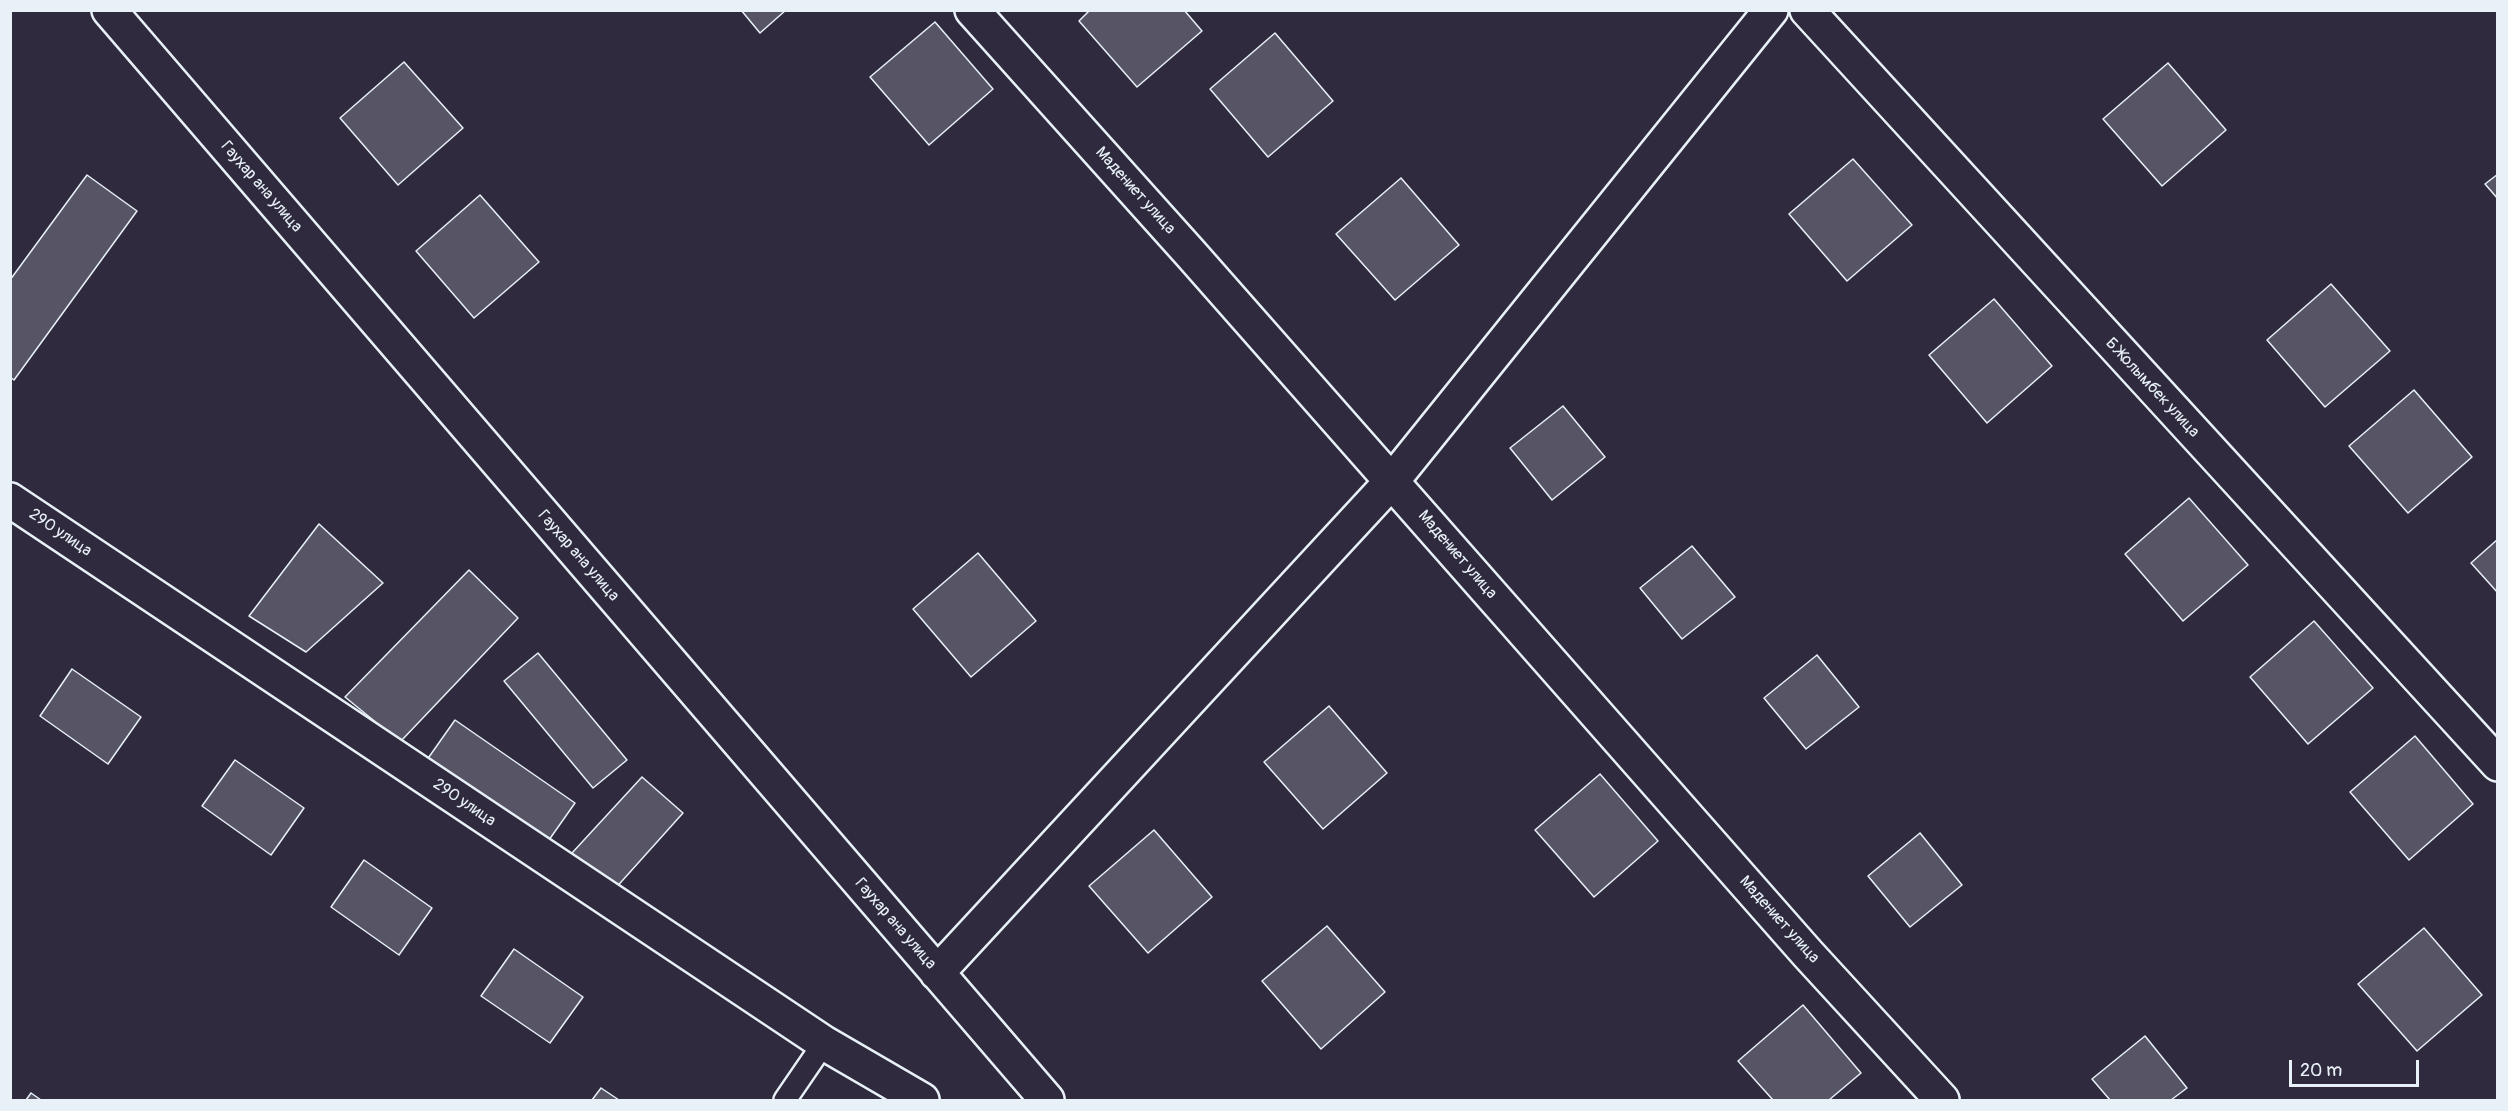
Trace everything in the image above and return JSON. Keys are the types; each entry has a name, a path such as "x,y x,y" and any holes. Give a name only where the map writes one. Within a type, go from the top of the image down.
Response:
{"street":[{"name":"Гаухар ана улица","path":"109,10 1047,1101"},
{"name":"Мадениет улица","path":"972,10 1942,1101"},
{"path":"937,973 1392,481 1771,10"},
{"name":"Б.Жолымбек улица","path":"1807,10 2498,765"},
{"name":"290 улица","path":"10,500 824,1043 922,1101"}],"lane":[{"path":"785,1101 824,1043"}],"building":[{"path":"741,10 786,10 760,33"},
{"path":"1090,10 1184,10 1202,31 1137,87 1079,21"},
{"path":"935,22 993,89 929,145 870,77"},
{"path":"1275,33 1333,101 1268,157 1210,89"},
{"path":"404,62 463,128 398,185 340,118"},
{"path":"2168,63 2226,130 2162,186 2103,119"},
{"path":"1853,159 1912,225 1847,281 1789,214"},
{"path":"2498,174 2498,199 2485,184"},
{"path":"87,175 137,211 14,380 10,377 10,280"},
{"path":"1401,178 1459,245 1395,300 1336,234"},
{"path":"480,195 539,262 474,318 416,251"},
{"path":"2331,284 2390,351 2325,407 2267,340"},
{"path":"1994,299 2052,366 1987,423 1929,355"},
{"path":"2414,390 2472,457 2408,513 2349,446"},
{"path":"1563,406 1605,457 1552,500 1510,448"},
{"path":"2189,498 2248,565 2183,621 2125,554"},
{"path":"319,524 383,583 306,652 249,616"},
{"path":"2498,539 2498,593 2471,563"},
{"path":"1692,546 1735,597 1682,639 1640,588"},
{"path":"978,553 1036,621 971,677 913,609"},
{"path":"469,570 518,618 400,742 345,697"},
{"path":"2314,621 2373,688 2308,744 2250,677"},
{"path":"538,653 627,760 593,788 504,681"},
{"path":"1817,655 1859,707 1806,749 1764,698"},
{"path":"72,669 141,717 108,764 40,716"},
{"path":"1329,706 1387,773 1323,829 1264,762"},
{"path":"455,720 575,803 544,847 424,764"},
{"path":"2415,736 2473,804 2409,860 2350,792"},
{"path":"235,760 304,808 271,855 202,806"},
{"path":"1600,774 1658,841 1594,897 1535,830"},
{"path":"642,777 683,813 613,891 572,853"},
{"path":"1154,830 1212,897 1148,953 1089,886"},
{"path":"1920,833 1962,885 1910,927 1868,876"},
{"path":"364,860 432,908 399,955 331,907"},
{"path":"1327,926 1385,992 1321,1049 1262,981"},
{"path":"2424,928 2482,995 2417,1051 2358,984"},
{"path":"514,949 583,997 550,1043 481,996"},
{"path":"1803,1005 1861,1073 1829,1100 1773,1100 1738,1061"},
{"path":"2145,1036 2187,1088 2171,1100 2110,1100 2092,1079"},
{"path":"601,1088 619,1100 592,1100"},
{"path":"31,1093 41,1100 26,1100"}]}
